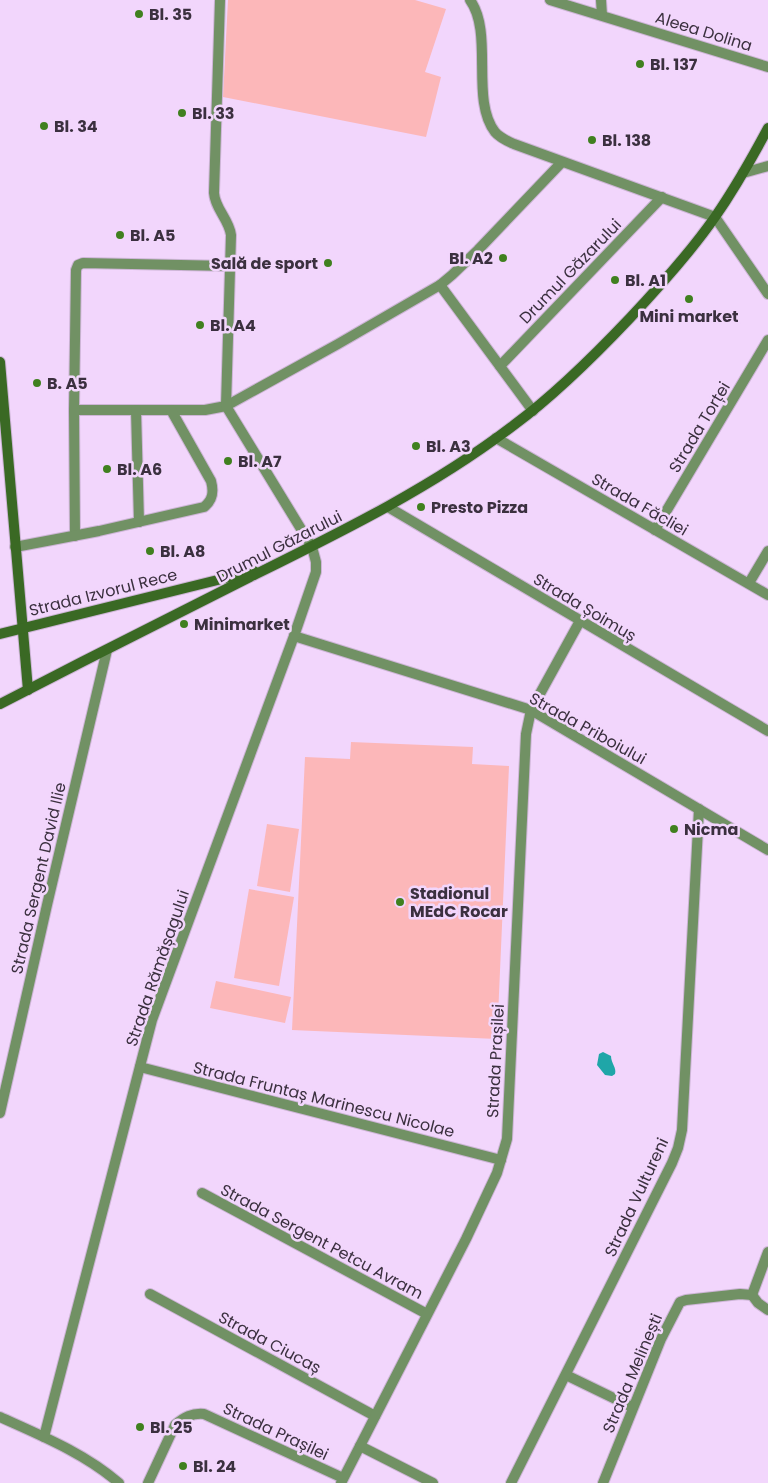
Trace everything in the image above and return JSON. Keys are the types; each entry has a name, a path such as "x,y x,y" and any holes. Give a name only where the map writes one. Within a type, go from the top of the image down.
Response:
{"street":[{"path":"220,0 214,193 216,205 230,227 231,235 226,406 312,547"},
{"path":"470,0 477,13 480,30 484,103 490,124 499,136 514,144 715,217 768,294"},
{"name":"Aleea Dolina","path":"550,0 768,67"},
{"path":"601,0 602,15"},
{"name":"Drumul Găzarului","path":"0,704 388,507 444,473 533,411 587,362 679,263 715,217 743,173 768,128"},
{"path":"74,410 210,409 226,406 338,344 440,284 478,250 562,162"},
{"path":"743,173 768,166"},
{"name":"Drumul Găzarului","path":"500,366 662,197"},
{"path":"75,536 74,410 76,270 78,265 83,263 229,266"},
{"path":"440,284 533,411"},
{"name":"Strada Torței","path":"655,530 768,340"},
{"path":"0,362 28,690"},
{"path":"136,410 139,522"},
{"path":"15,546 75,536 204,507 212,496 211,482 171,410"},
{"name":"Strada Făcliei","path":"496,438 768,594"},
{"name":"Strada Șoimuș","path":"388,507 768,732"},
{"name":"Strada Rămășagului","path":"44,1437 152,1020 316,572 316,562 312,547"},
{"path":"749,584 768,551"},
{"name":"Strada Izvorul Rece","path":"0,634 272,566"},
{"name":"Strada Prașilei","path":"148,1483 175,1425 182,1419 196,1413 204,1414 342,1481 466,1239 497,1173 507,1139 526,734 531,710 580,621"},
{"name":"Strada Priboiului","path":"294,636 531,710 768,850"},
{"name":"Strada Sergent David Ilie","path":"0,1113 107,650"},
{"name":"Strada Vultureni","path":"511,1483 678,1148 682,1120 699,809"},
{"name":"Strada Fruntaș Marinescu Nicolae","path":"140,1067 502,1160"},
{"name":"Strada Sergent Petcu Avram","path":"202,1193 427,1314"},
{"path":"768,1252 752,1295 758,1303 768,1310"},
{"name":"Strada Ciucaș","path":"150,1294 376,1416"},
{"name":"Strada Melinești","path":"603,1483 632,1407 661,1339 680,1302 740,1294 752,1295"},
{"path":"566,1375 632,1407"},
{"path":"0,1417 67,1447 119,1483"},
{"path":"360,1446 433,1483"}],"shaded area":[{"path":"228,0 415,0 446,9 425,72 441,77 426,137 223,97"},
{"name":"Stadionul MEdC Rocar","path":"351,742 473,747 472,764 509,766 497,1039 292,1030 305,757 350,759"},
{"path":"267,824 299,829 290,892 257,886"},
{"path":"249,889 294,897 279,986 234,978"},
{"path":"216,981 291,997 285,1023 210,1008"},
{"path":"603,1052 611,1056 615,1068 615,1074 612,1076 605,1075 597,1065 599,1054"}],"place":[{"name":"Bl. 35","path":"139,14"},
{"name":"Bl. 137","path":"640,64"},
{"name":"Bl. 33","path":"182,113"},
{"name":"Bl. 34","path":"44,126"},
{"name":"Bl. 138","path":"592,140"},
{"name":"Bl. A5","path":"120,235"},
{"name":"Bl. A2","path":"503,258"},
{"name":"Sală de sport","path":"328,263"},
{"name":"Bl. A1","path":"615,280"},
{"name":"Mini market","path":"689,299"},
{"name":"Bl. A4","path":"200,325"},
{"name":"B. A5","path":"37,383"},
{"name":"Bl. A3","path":"416,446"},
{"name":"Bl. A7","path":"228,461"},
{"name":"Bl. A6","path":"107,469"},
{"name":"Presto Pizza","path":"421,507"},
{"name":"Bl. A8","path":"150,551"},
{"name":"Minimarket","path":"184,624"},
{"name":"Nicma","path":"674,829"},
{"name":"Stadionul MEdC Rocar","path":"400,902"},
{"name":"Bl. 25","path":"140,1427"},
{"name":"Bl. 24","path":"183,1466"}]}
